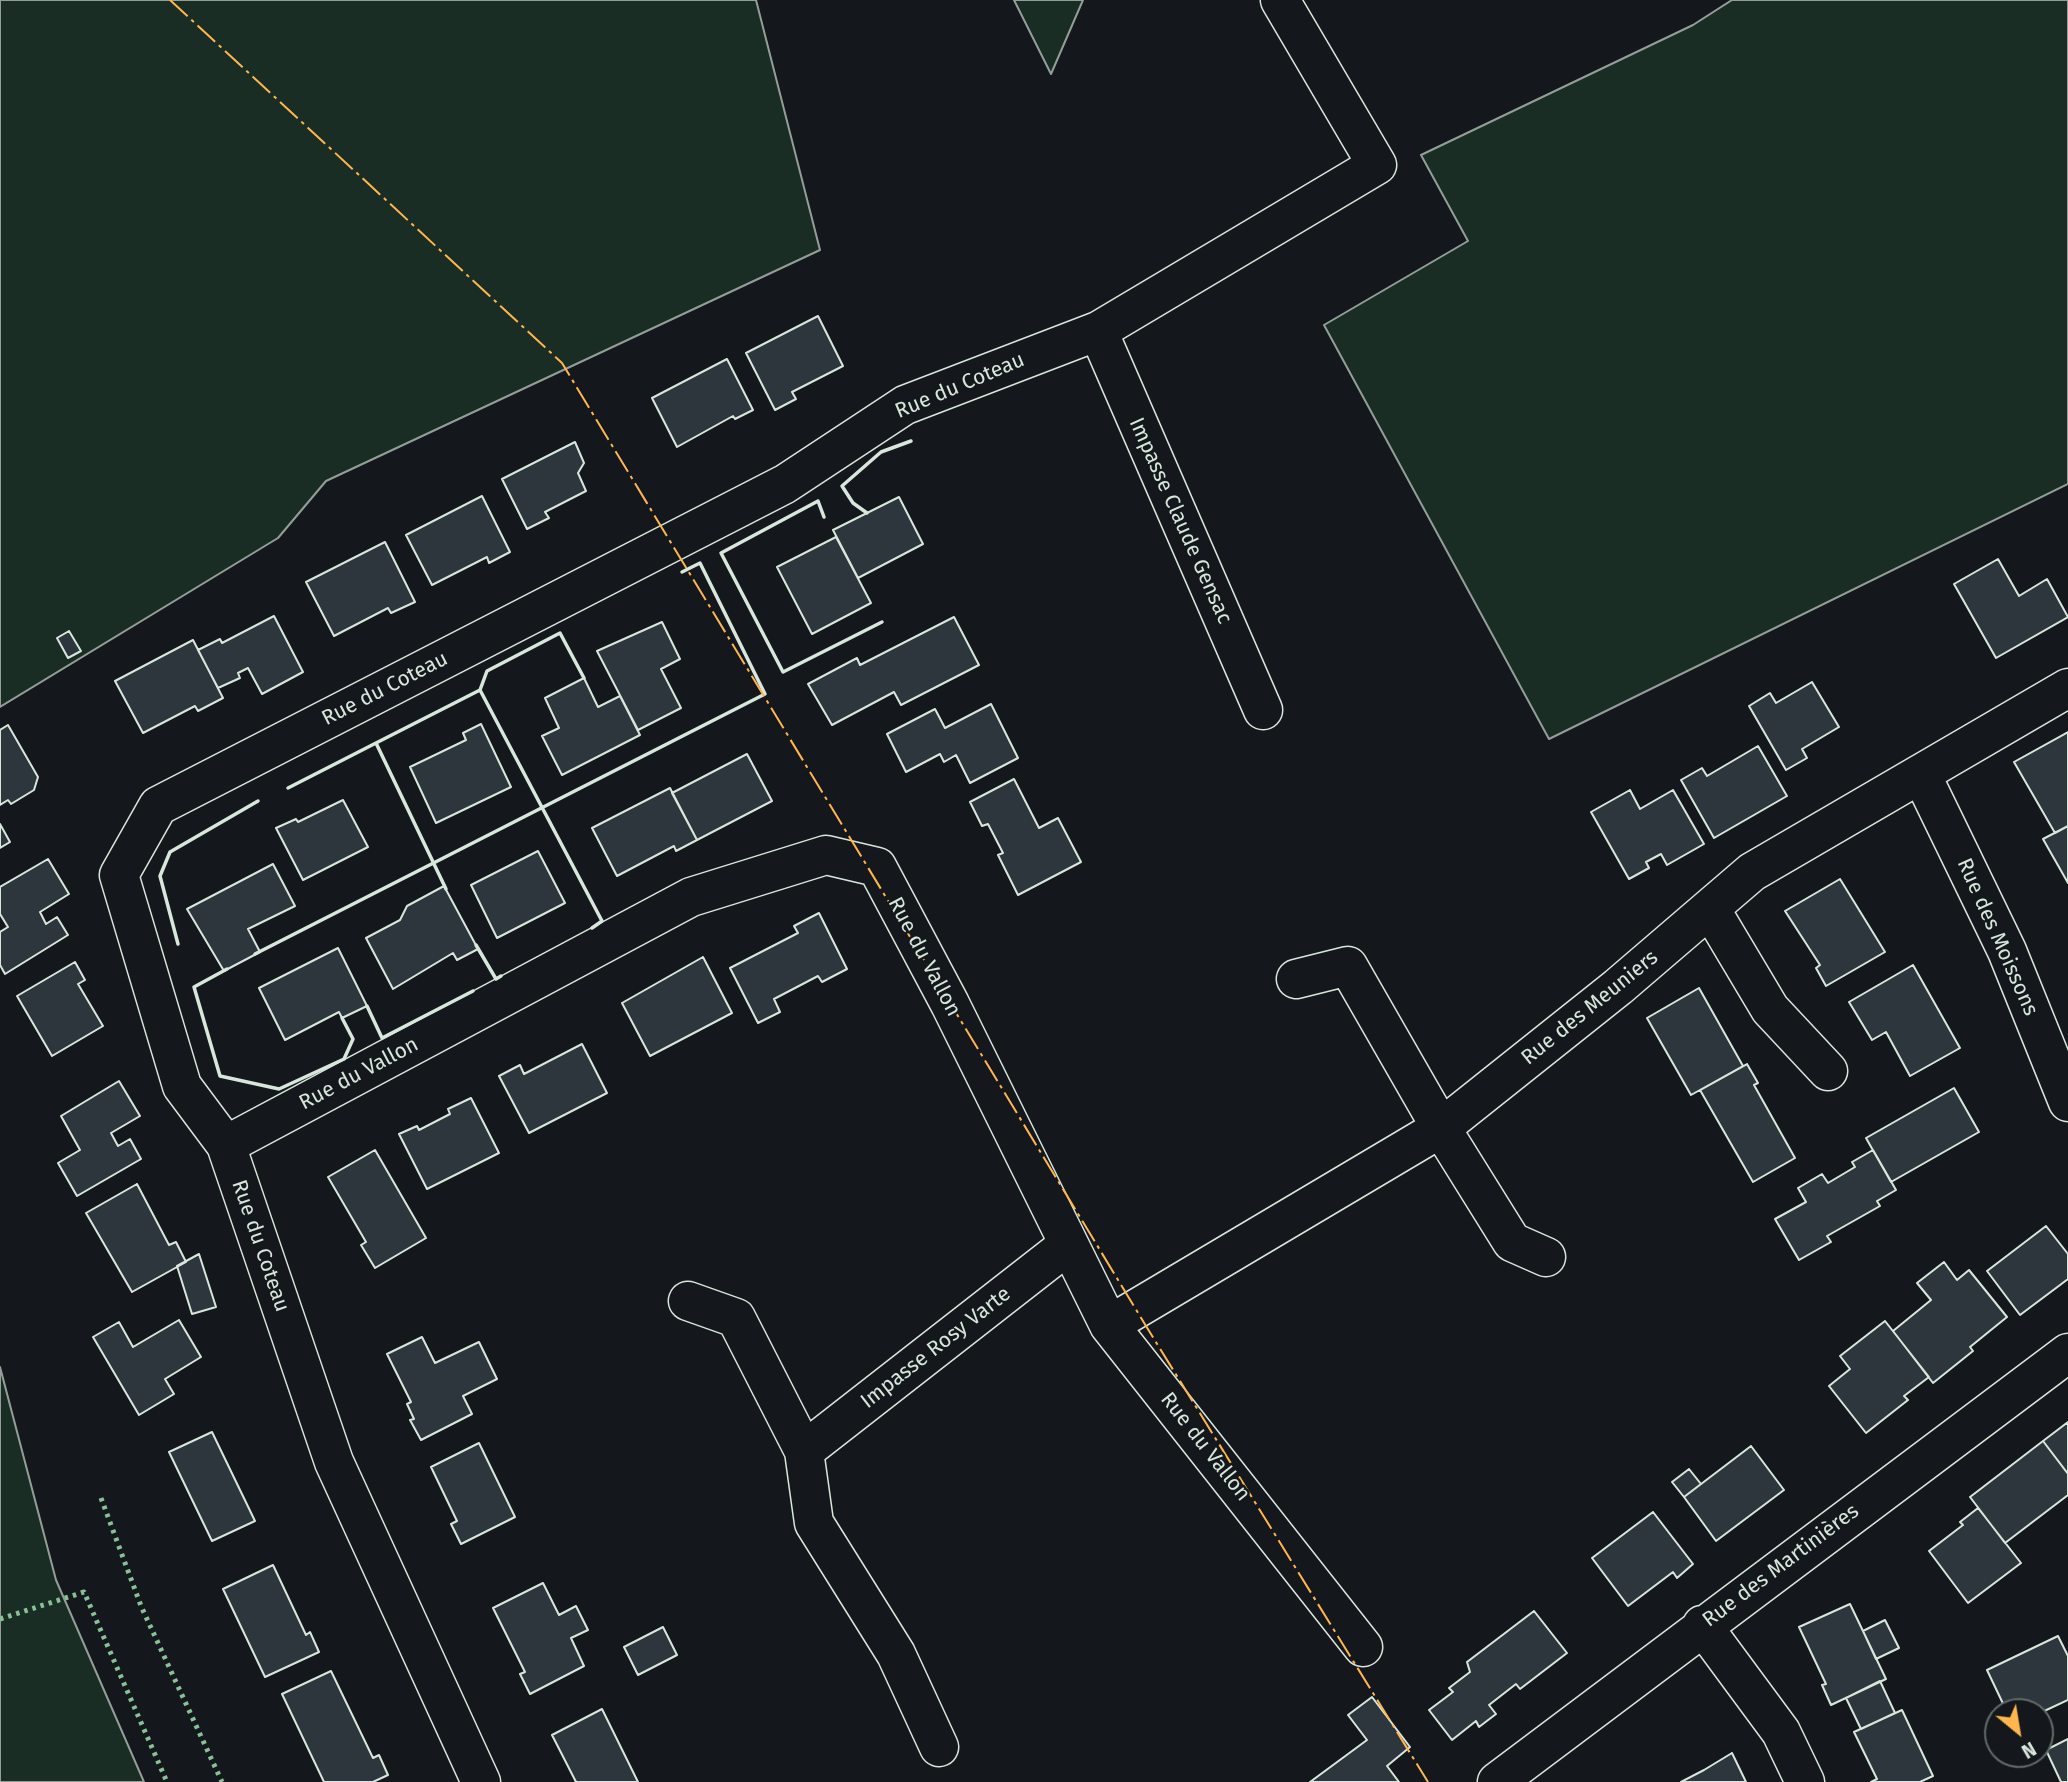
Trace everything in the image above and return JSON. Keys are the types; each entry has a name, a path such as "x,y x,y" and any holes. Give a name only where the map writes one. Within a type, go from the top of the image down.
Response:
{"street":[{"name":"Rue du Coteau","path":"481,1782 334,1462 226,1145 182,1086 120,875 158,806 785,484 905,405 1098,331 1377,165 1280,0"},
{"name":"Impasse Claude Gensac","path":"1098,331 1263,710"},
{"name":"Rue des Meuniers","path":"1109,1325 1441,1128 1712,910 1752,872 2068,688"},
{"name":"Rue des Moissons","path":"1921,774 2007,951 2068,1102"},
{"name":"Rue du Vallon","path":"226,1145 691,897 825,855 877,867 950,1004 1109,1325 1363,1647"},
{"path":"1712,910 1770,1009 1829,1071"},
{"path":"1296,979 1348,966 1441,1128 1512,1242 1545,1257"},
{"name":"Impasse Rosy Varte","path":"804,1451 1068,1245"},
{"path":"688,1301 736,1318 804,1451 814,1523 896,1654 939,1747"},
{"name":"Rue des Martinières","path":"1497,1782 1702,1625 2068,1353"},
{"path":"1702,1625 1773,1721 1805,1782"}],"green space":[{"path":"0,0 756,0 820,250 326,481 278,538 0,707"},
{"path":"1014,0 1083,0 1051,74"},
{"path":"1732,0 2068,0 2068,484 1549,739 1324,325 1468,241 1421,155 1693,25"},
{"path":"0,1367 56,1580 144,1782 0,1782"}],"building":[{"path":"818,316 843,366 792,392 796,399 775,410 746,353"},
{"path":"727,359 753,410 735,419 733,416 677,447 652,398"},
{"path":"575,442 584,463 578,473 586,491 545,512 549,518 527,529 502,479"},
{"path":"482,496 510,552 489,563 487,557 432,585 406,535"},
{"path":"899,497 923,544 858,578 833,530"},
{"path":"836,537 871,603 812,634 777,567"},
{"path":"385,542 415,602 391,613 388,608 334,636 306,582"},
{"path":"1998,559 2019,596 2047,579 2068,617 1996,658 1954,584"},
{"path":"274,616 303,672 262,694 248,668 238,673 240,678 218,688 198,650 220,639 222,643"},
{"path":"954,617 979,665 901,705 894,692 832,725 808,684 857,658 860,665"},
{"path":"662,622 680,659 661,669 681,708 638,730 597,651"},
{"path":"69,631 81,651 68,658 57,638"},
{"path":"193,640 223,698 198,711 195,706 143,733 115,681"},
{"path":"584,678 598,707 620,696 640,735 562,775 542,736 559,728 545,698"},
{"path":"1812,682 1839,727 1802,749 1807,758 1786,770 1749,706 1770,693 1776,703"},
{"path":"991,704 1018,758 970,783 956,755 944,762 940,754 906,772 887,734 935,709 945,728"},
{"path":"481,724 511,787 436,823 410,767 466,740 463,733"},
{"path":"8,725 38,777 34,790 11,804 8,800 0,805 0,730"},
{"path":"2068,732 2068,826 2055,833 2014,762"},
{"path":"1758,746 1787,796 1714,838 1681,780 1702,768 1707,776"},
{"path":"747,754 772,801 697,840 672,793"},
{"path":"1014,779 1039,828 1058,818 1081,862 1018,895 998,855 1003,853 988,824 982,826 970,802"},
{"path":"670,788 697,840 676,851 674,846 617,876 592,828"},
{"path":"1630,790 1640,809 1673,790 1704,844 1667,865 1661,854 1646,862 1649,868 1629,879 1591,812"},
{"path":"343,800 368,847 303,880 276,828 296,819 298,822"},
{"path":"0,824 10,842 0,848"},
{"path":"2068,826 2068,883 2043,839"},
{"path":"538,851 565,903 497,938 471,885"},
{"path":"48,859 69,894 40,912 46,924 57,917 68,935 5,974 0,965 0,932 8,927 0,914 0,887"},
{"path":"273,864 295,906 248,929 260,952 224,971 187,909"},
{"path":"1840,879 1885,952 1826,986 1816,968 1820,965 1785,911"},
{"path":"444,886 478,949 457,960 453,953 393,989 366,938 400,920 407,906"},
{"path":"819,913 847,969 822,982 818,976 774,999 780,1012 758,1023 730,968 798,933 794,926"},
{"path":"338,948 367,1006 342,1018 339,1012 285,1040 259,988"},
{"path":"703,957 732,1013 650,1056 622,1003"},
{"path":"75,962 85,980 78,984 103,1026 52,1056 17,996"},
{"path":"1913,965 1960,1048 1910,1076 1886,1032 1872,1040 1849,1002"},
{"path":"1699,988 1743,1066 1691,1095 1647,1018"},
{"path":"582,1044 607,1093 529,1133 499,1076 520,1065 524,1074"},
{"path":"1747,1064 1758,1083 1754,1085 1795,1158 1753,1182 1700,1090"},
{"path":"119,1081 140,1116 111,1133 118,1146 130,1139 141,1159 77,1196 58,1163 80,1150 61,1116"},
{"path":"1954,1088 1979,1132 1891,1182 1866,1138"},
{"path":"471,1098 499,1153 427,1189 399,1134 417,1126 419,1130 450,1114 448,1109"},
{"path":"375,1150 426,1238 375,1268 361,1245 366,1242 328,1177"},
{"path":"1873,1150 1896,1190 1877,1201 1880,1206 1827,1236 1831,1242 1799,1260 1775,1219 1806,1202 1798,1188 1822,1174 1828,1183 1855,1167 1852,1162"},
{"path":"137,1184 169,1245 176,1242 186,1262 132,1292 86,1213"},
{"path":"2046,1226 2068,1254 2068,1279 2020,1315 1987,1271"},
{"path":"199,1254 216,1307 192,1314 177,1266"},
{"path":"1944,1262 1957,1280 1969,1270 2007,1317 1970,1347 1973,1351 1933,1383 1893,1331 1931,1300 1917,1283"},
{"path":"179,1320 201,1357 165,1379 174,1394 139,1415 93,1337 119,1322 133,1347"},
{"path":"1885,1321 1929,1377 1904,1396 1908,1400 1866,1433 1829,1386 1850,1369 1840,1356"},
{"path":"422,1337 435,1363 479,1342 497,1379 463,1396 472,1414 421,1440 410,1420 414,1419 407,1404 411,1402 387,1354"},
{"path":"2068,1422 2068,1474 2043,1441"},
{"path":"212,1432 255,1521 212,1541 169,1452"},
{"path":"2043,1441 2068,1474 2068,1495 2005,1543 1970,1497"},
{"path":"479,1443 515,1517 461,1544 451,1524 457,1521 431,1467"},
{"path":"1751,1446 1784,1490 1716,1541 1684,1497"},
{"path":"1689,1469 1701,1484 1684,1497 1672,1482"},
{"path":"1978,1508 2021,1563 1968,1603 1929,1551 1963,1525 1960,1522"},
{"path":"1653,1512 1693,1564 1677,1578 1673,1572 1628,1606 1592,1558"},
{"path":"273,1565 306,1635 310,1632 319,1652 265,1677 223,1589"},
{"path":"543,1583 559,1615 576,1606 588,1630 571,1638 584,1666 530,1694 520,1674 525,1672 493,1608"},
{"path":"1850,1604 1886,1679 1831,1705 1822,1685 1826,1684 1799,1627"},
{"path":"1534,1611 1567,1653 1520,1689 1516,1684 1489,1705 1496,1714 1479,1727 1476,1721 1452,1740 1429,1710 1453,1692 1449,1688 1470,1672 1467,1662"},
{"path":"1885,1620 1899,1648 1876,1659 1863,1631"},
{"path":"663,1627 677,1655 638,1675 624,1647"},
{"path":"2058,1636 2068,1656 2068,1700 2054,1706 2054,1698 2000,1698 1987,1670"},
{"path":"331,1671 373,1758 379,1755 388,1775 373,1782 324,1782 282,1694"},
{"path":"1880,1681 1895,1713 1861,1729 1846,1698"},
{"path":"1372,1697 1410,1747 1387,1766 1399,1782 1310,1782 1367,1740 1348,1715"},
{"path":"602,1709 638,1782 576,1782 552,1735"},
{"path":"1902,1710 1933,1776 1920,1782 1871,1782 1877,1779 1854,1732"},
{"path":"2068,1739 2068,1782 2061,1782 2054,1767 2054,1746"},
{"path":"1732,1753 1746,1782 1681,1782 1704,1770"}],"hedge":[{"path":"101,1498 141,1606 222,1782"},
{"path":"0,1619 84,1592 167,1782"}],"wall":[{"path":"867,513 853,503 842,486 881,452 911,441"},
{"path":"824,517 818,501 721,553 783,672 882,622"},
{"path":"255,954 765,694 700,563 682,572"},
{"path":"480,690 487,671 560,633 584,678"},
{"path":"446,889 376,743 480,690 602,921 592,928"},
{"path":"288,788 376,743"},
{"path":"178,944 160,876 170,852 258,801"},
{"path":"476,945 496,979 501,976"},
{"path":"227,969 194,987 220,1076 279,1089 344,1059 353,1039 342,1018"},
{"path":"367,1006 382,1038 473,991"}],"power":[{"path":"170,0 562,363 1146,1326 1428,1782"}]}
